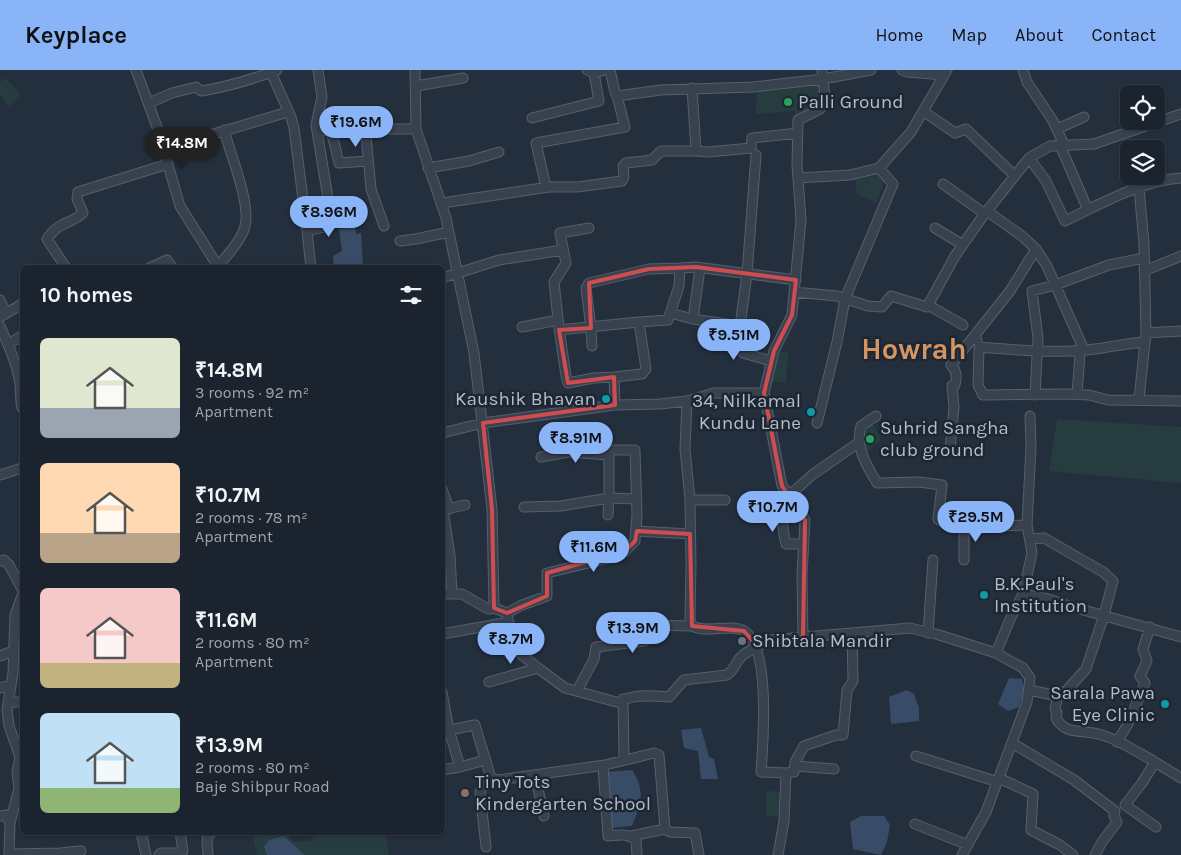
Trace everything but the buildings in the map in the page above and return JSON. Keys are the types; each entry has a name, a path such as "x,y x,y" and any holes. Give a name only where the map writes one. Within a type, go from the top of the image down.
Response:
{"street":[{"path":"136,70 149,103 180,206 218,265"},
{"path":"306,231 330,226 328,191 316,125 322,97 318,70"},
{"path":"415,70 416,129 428,168 442,203 474,353 492,509 494,608"},
{"path":"532,118 599,101 590,71 605,70"},
{"path":"546,187 536,143 626,127 610,70"},
{"path":"617,96 661,90 753,87 823,74 871,70"},
{"path":"902,70 907,72 946,72"},
{"path":"1023,70 1027,82 1057,129 1088,210"},
{"path":"149,103 172,93 196,87 201,91 219,88 261,77 272,71 294,128 311,265"},
{"path":"798,178 850,175 879,168 911,132 946,72"},
{"path":"803,637 802,575 805,520 790,495 782,486 764,393 774,351 792,315 800,220 798,120 820,109 825,97 823,74"},
{"path":"416,86 463,78"},
{"path":"692,88 696,151"},
{"path":"923,111 955,133 966,129 1015,176"},
{"path":"163,149 288,112"},
{"path":"928,305 955,256 1029,158 1050,146 1094,144 1181,114"},
{"path":"1057,129 1084,117"},
{"path":"317,131 345,129"},
{"path":"384,226 371,189 368,161 368,131 376,129 416,129"},
{"path":"220,265 229,254 245,227 246,209 224,130"},
{"path":"331,130 339,163 368,161"},
{"path":"442,203 546,187 577,187 622,181 624,177 623,166 626,163 652,160 657,153 662,151 708,152 751,148 752,138 798,133"},
{"path":"428,168 469,161 499,152"},
{"path":"756,156 747,274 740,326 740,347 743,353 772,360"},
{"path":"1029,158 1046,181 1066,221 1139,188 1169,178 1181,178"},
{"path":"64,265 47,239 62,224 83,213 77,198 78,192 168,164"},
{"path":"817,423 837,342 845,299 893,184 879,168"},
{"path":"943,184 1022,236 1036,249 1047,266 1082,352 1077,394"},
{"path":"1139,188 1144,258 1146,338 1139,400"},
{"path":"589,228 560,233 566,263 554,282 559,330 568,383 594,378 642,374 646,369 639,322"},
{"path":"935,228 963,245"},
{"path":"400,241 416,240 449,232"},
{"path":"950,449 954,406 952,386 955,385 956,377 955,369 951,365 1010,290 1036,249"},
{"path":"445,277 499,260 563,250"},
{"path":"1144,271 1181,256"},
{"path":"1034,395 1038,352 1032,291 1055,285 1109,265 1144,258"},
{"path":"156,265 167,260 171,265"},
{"path":"592,346 586,288 589,283 649,269 680,268 700,268 796,280"},
{"path":"559,330 668,320 679,286 680,268"},
{"path":"693,319 700,268"},
{"path":"794,292 837,296 868,306 882,307 891,296 927,307 928,305 963,325"},
{"path":"0,300 3,315 20,305"},
{"path":"670,314 740,326"},
{"path":"522,327 558,320"},
{"path":"0,326 8,344 20,383"},
{"path":"980,347 1038,352 1082,352 1181,331"},
{"path":"975,335 980,347 978,385 983,395 1077,394 1108,400 1181,401"},
{"path":"8,344 20,337"},
{"path":"614,377 615,405"},
{"path":"445,431 483,423 615,405 687,401 714,393 764,393"},
{"path":"687,401 685,449 690,500 692,566 690,619 692,626"},
{"path":"876,416 861,426 858,443 869,470 877,483 919,482 942,485 938,519 942,522 964,526 1027,525"},
{"path":"996,653 1010,617 1024,594 1032,553 1027,525 1030,416"},
{"path":"790,495 812,475 858,443"},
{"path":"445,594 462,594 488,609 494,608 507,612 547,596 547,573 608,558 625,551 635,541 637,531 635,450 609,450 608,515"},
{"path":"541,457 568,452 609,455"},
{"path":"0,475 20,469"},
{"path":"524,508 561,506 609,498 637,499"},
{"path":"690,500 725,500"},
{"path":"452,594 445,509 465,505"},
{"path":"796,505 783,512 785,541 786,544 790,545 804,544"},
{"path":"964,526 964,560"},
{"path":"637,531 690,534"},
{"path":"1029,690 1058,694 1066,691 1086,669 1113,581 1103,572 1044,538 1030,539"},
{"path":"0,561 4,560 9,565 20,585"},
{"path":"928,633 933,560"},
{"path":"1024,594 1048,598 1069,606 1181,637"},
{"path":"20,601 15,615 13,666 8,710 9,726 20,757 17,772 19,797 10,822 9,855 60,853 81,850"},
{"path":"507,612 510,630 522,655 538,668 565,688 620,703 623,699 644,696 669,697 684,680 727,675 732,671 740,658 757,646 770,640 910,628 996,653 1023,668 1030,678 1027,702 986,812 962,855"},
{"path":"445,633 509,622"},
{"path":"577,691 594,660 596,647 644,641 644,625 692,626 699,629 733,629 744,631 757,646 764,694 764,736 761,772 794,772 795,762 804,746 836,735 843,735 847,690 852,681 852,633"},
{"path":"1117,742 1128,724 1145,683 1140,676 1147,661 1142,649 1150,627"},
{"path":"0,656 13,651"},
{"path":"13,666 20,664"},
{"path":"489,682 538,668"},
{"path":"0,688 11,685"},
{"path":"1058,694 1056,718 1060,726 1076,732 1095,733 1117,742 1181,778"},
{"path":"623,699 624,760"},
{"path":"9,702 20,702"},
{"path":"460,767 446,729 474,724 491,778"},
{"path":"1012,743 1074,780 1115,811"},
{"path":"491,778 498,780 603,766 654,753 659,755 665,829"},
{"path":"916,756 999,780 1033,794 1031,830 1060,845 1073,855"},
{"path":"445,770 485,760"},
{"path":"1115,811 1125,805 1155,762"},
{"path":"603,766 608,836 628,834 632,836 636,840 637,855"},
{"path":"795,766 834,769"},
{"path":"778,855 784,821 786,773"},
{"path":"535,775 544,816"},
{"path":"486,846 480,792 483,785 491,778"},
{"path":"1125,805 1156,827"},
{"path":"1095,855 1117,822 1114,816 1115,811"},
{"path":"0,816 6,815 10,822"},
{"path":"915,824 968,845"},
{"path":"632,836 665,829 670,832 695,833 698,855"},
{"path":"142,835 146,855"},
{"path":"159,855 161,853 181,853 184,851 181,835"},
{"path":"208,835 208,855"}],"highlighted area":[{"path":"696,267 796,280 792,315 774,351 764,393 782,486 805,520 803,637 757,646 744,631 692,626 690,534 637,531 635,541 625,551 547,573 547,596 507,613 494,608 492,509 483,423 615,405 614,377 568,383 566,376 559,330 591,328 589,283 649,269"}],"green space":[{"path":"6,78 21,96 8,107 0,95 0,82"},
{"name":"Palli Ground","path":"822,81 822,96 818,106 796,119 795,111 756,114 757,92 765,88"},
{"path":"879,171 885,179 877,203 857,194 855,179 856,176"},
{"path":"776,352 788,352 786,383 771,381"},
{"path":"1057,419 1181,427 1181,483 1049,471"},
{"name":"Suhrid Sangha club ground","path":"872,424 875,426 881,440 864,454 863,431"},
{"path":"766,791 785,792 781,817 766,816"},
{"path":"252,835 288,835 294,842 310,841 316,835 386,835 389,855 257,855"}],"water":[{"path":"355,226 356,234 361,233 363,265 334,265 333,256 342,251 339,229"},
{"path":"1009,678 1022,679 1024,690 1019,707 1008,711 998,704"},
{"path":"907,690 914,694 919,708 919,721 891,724 889,697"},
{"path":"701,728 709,757 714,759 718,779 701,779 698,751 684,748 681,730"},
{"path":"632,770 639,785 641,798 632,826 610,828 606,772"},
{"path":"861,816 884,816 890,825 887,842 881,855 853,849 850,822"},
{"path":"284,836 305,855 267,855 264,847 269,840"}],"place":[{"name":"Palli Ground","path":"788,102"},
{"name":"Kaushik Bhavan","path":"606,399"},
{"name":"34, Nilkamal Kundu Lane","path":"811,412"},
{"name":"Suhrid Sangha club ground","path":"870,439"},
{"name":"B.K.Paul's Institution","path":"984,595"},
{"name":"Shibtala Mandir","path":"742,641"},
{"name":"Sarala Pawa Eye Clinic","path":"1165,704"},
{"name":"Tiny Tots Kindergarten School","path":"465,793"}],"district":[{"name":"Howrah","path":"914,349"}]}
